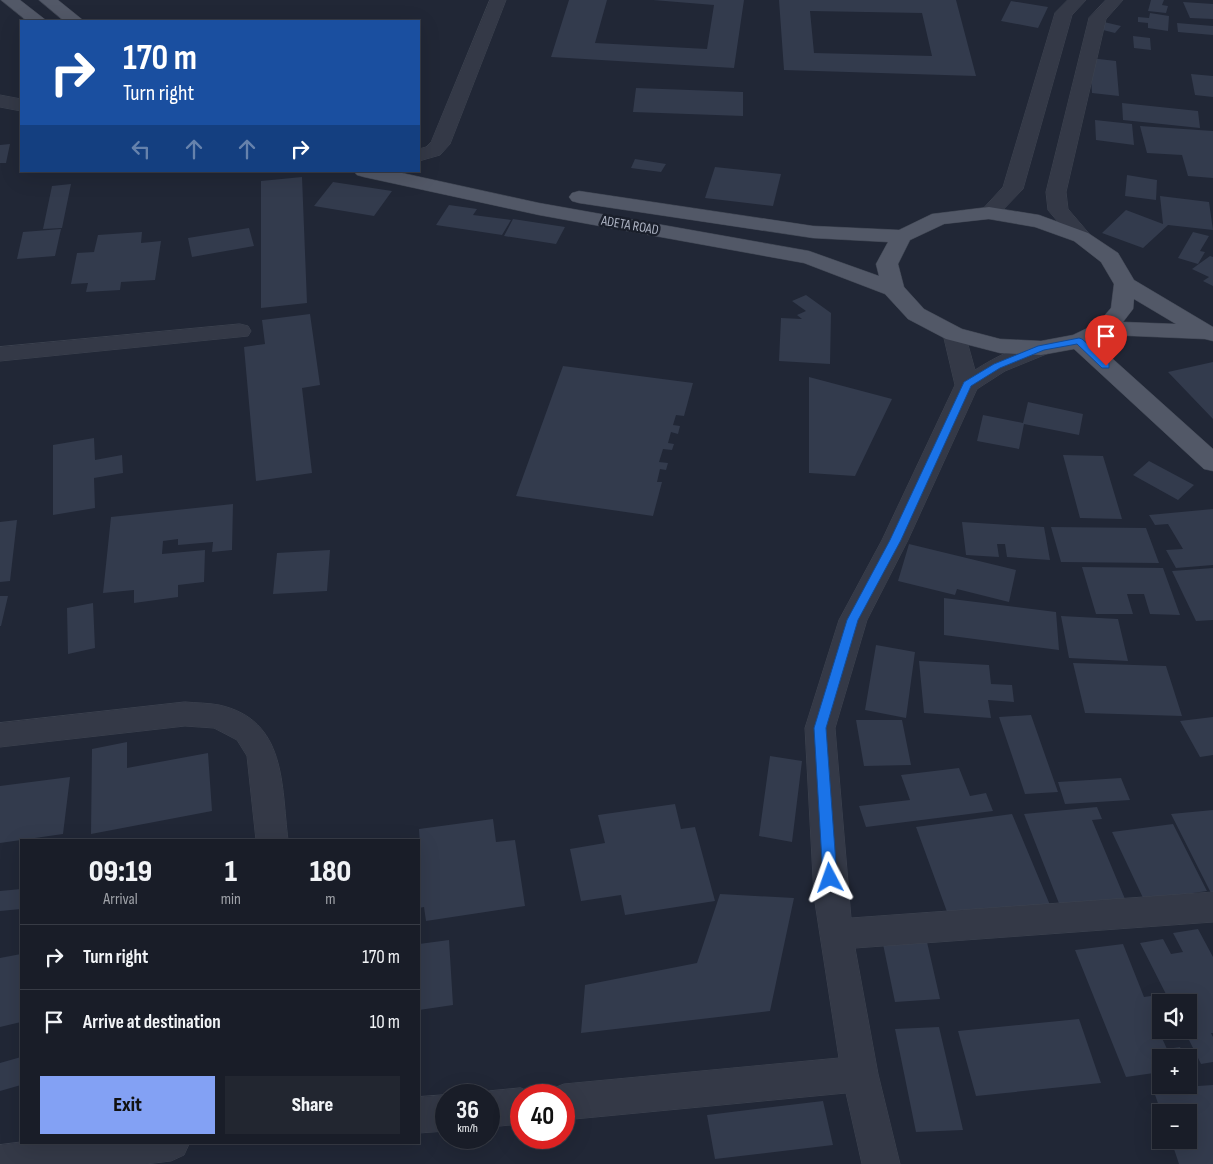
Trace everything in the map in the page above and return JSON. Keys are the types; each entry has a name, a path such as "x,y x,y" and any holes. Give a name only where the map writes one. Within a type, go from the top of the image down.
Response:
{"main road":[{"path":"9,0 37,20"},
{"path":"47,0 74,20"},
{"name":"ADETA ROAD","path":"420,169 549,193 813,232 902,236"},
{"name":"ADETA ROAD","path":"369,172 539,209 809,257 893,289"},
{"path":"1125,284 1122,309 1106,328 1079,341 1041,348 1000,346 954,334 916,314 893,289 887,264 902,236 939,218 989,213 1039,220 1081,237 1110,258 1125,284 1209,333"},
{"path":"1106,328 1209,333"},
{"path":"1079,341 1213,463"}],"street":[{"path":"420,155 433,151 440,144 498,0"},
{"path":"989,213 1013,189 1064,13 1078,0"},
{"path":"1081,237 1058,210 1056,192 1098,18 1115,0"},
{"path":"0,84 20,88"},
{"path":"0,101 20,105"},
{"path":"0,117 20,115"},
{"path":"0,354 240,331"},
{"path":"954,334 967,385"},
{"path":"881,1164 860,1074 836,934 820,728 852,620 895,540 967,385 997,366 1041,348"},
{"path":"0,735 185,714 219,717 248,732 262,755 272,839"},
{"path":"836,934 1213,908"},
{"path":"575,1101 860,1074"},
{"path":"420,1115 435,1114"},
{"path":"0,1164 155,1144"}],"building":[{"path":"569,0 607,0 595,43 707,49 714,5 653,0 744,0 734,68 551,57"},
{"path":"779,0 956,0 976,76 784,70","holes":["810,11 922,13 932,56 814,53"]},
{"path":"1151,0 1164,0 1162,5 1168,6 1166,13 1148,11"},
{"path":"1011,1 1048,7 1038,28 1001,21"},
{"path":"1183,2 1213,4 1213,19 1190,18"},
{"path":"1150,13 1169,16 1168,31 1148,28 1148,23 1138,22 1138,17 1149,18"},
{"path":"1104,22 1121,26 1115,33 1099,29"},
{"path":"1177,23 1213,26 1213,35 1178,32"},
{"path":"1133,36 1150,38 1151,50 1134,48"},
{"path":"1090,58 1116,61 1119,96 1092,93"},
{"path":"1191,74 1213,76 1213,97 1195,95"},
{"path":"636,88 743,92 743,116 633,112"},
{"path":"1122,103 1198,111 1200,128 1123,120"},
{"path":"1095,120 1132,124 1134,145 1096,140"},
{"path":"1140,126 1213,131 1213,178 1188,176 1182,155 1147,153"},
{"path":"10,144 6,163 0,163 0,145"},
{"path":"635,159 666,164 661,172 631,168"},
{"path":"715,167 781,174 773,206 705,198"},
{"path":"1127,175 1157,180 1156,200 1125,196"},
{"path":"302,177 307,303 261,308 261,181"},
{"path":"333,182 392,191 374,216 314,206"},
{"path":"71,184 62,228 43,229 52,186"},
{"path":"1160,196 1209,202 1213,230 1168,225 1143,248 1102,233 1126,210 1163,224"},
{"path":"449,205 477,209 473,215 511,220 502,235 436,225"},
{"path":"513,219 565,227 556,244 504,236"},
{"path":"249,228 254,246 192,257 188,238"},
{"path":"61,229 55,256 17,259 23,232"},
{"path":"142,232 141,243 161,241 155,280 121,282 120,290 86,292 88,283 71,284 77,253 94,252 98,235"},
{"path":"1193,232 1209,236 1200,251 1205,252 1198,264 1178,258"},
{"path":"1210,256 1213,257 1213,286 1203,281 1209,277 1192,269"},
{"path":"806,295 831,313 830,364 779,361 781,318 802,319 797,315 806,311 792,301"},
{"path":"310,314 320,385 302,388 312,473 256,481 244,347 265,344 262,320"},
{"path":"1213,362 1213,419 1168,372"},
{"path":"563,366 693,383 684,416 676,415 673,425 680,426 678,434 671,432 668,443 674,444 672,450 663,449 659,462 668,463 666,470 660,469 657,482 662,482 653,516 516,496"},
{"path":"809,377 892,399 855,476 809,473"},
{"path":"1028,402 1083,414 1079,435 1024,424 1019,449 977,441 983,415 1023,423"},
{"path":"94,438 95,460 122,455 123,473 94,478 95,508 53,515 53,445"},
{"path":"1063,455 1103,456 1122,519 1080,518"},
{"path":"1149,461 1194,485 1178,500 1133,475"},
{"path":"233,504 232,550 212,552 213,542 178,545 178,539 163,541 162,554 205,550 204,582 178,585 178,597 134,603 134,590 103,593 111,517"},
{"path":"1213,509 1213,565 1176,568 1166,550 1183,549 1168,524 1155,525 1149,515"},
{"path":"17,520 10,581 0,582 0,522"},
{"path":"962,522 1044,527 1050,560 1007,557 1005,544 997,544 999,557 966,555"},
{"path":"1051,527 1146,528 1159,563 1061,562"},
{"path":"909,544 1016,570 1009,602 957,589 955,595 898,581"},
{"path":"330,550 327,591 273,594 277,553"},
{"path":"1082,567 1163,568 1180,615 1150,614 1144,594 1127,594 1133,614 1096,614"},
{"path":"1213,568 1213,620 1196,621 1172,571"},
{"path":"0,596 8,596 1,626 0,626"},
{"path":"944,598 1056,612 1059,650 944,635"},
{"path":"93,603 95,648 68,654 67,608"},
{"path":"1061,616 1118,619 1128,661 1069,658"},
{"path":"876,645 915,652 906,718 865,710"},
{"path":"919,661 989,665 991,684 1012,685 1014,702 988,700 991,718 924,713"},
{"path":"1073,663 1166,666 1182,716 1085,713"},
{"path":"1031,715 1058,792 1025,794 999,717"},
{"path":"1213,717 1213,755 1200,757 1180,721"},
{"path":"856,720 902,720 911,765 864,766"},
{"path":"127,742 127,768 208,753 212,811 91,834 92,749"},
{"path":"770,756 802,761 792,842 759,836"},
{"path":"959,768 970,796 986,793 993,811 866,827 859,806 910,800 901,775"},
{"path":"70,777 63,834 0,843 0,786"},
{"path":"1121,778 1130,800 1065,804 1058,782"},
{"path":"675,804 681,829 695,827 715,901 625,915 621,895 581,901 570,849 605,843 598,815"},
{"path":"1097,807 1102,819 1092,820 1125,899 1060,906 1024,814"},
{"path":"1213,810 1213,897 1171,814"},
{"path":"1012,814 1050,905 950,920 916,827"},
{"path":"493,819 496,842 515,840 525,906 426,921 424,907 420,908 421,860 419,829"},
{"path":"1173,824 1207,891 1144,900 1112,832"},
{"path":"20,889 20,909 0,911 0,891"},
{"path":"720,894 794,898 770,1011 581,1033 585,985 697,963"},
{"path":"1198,929 1213,957 1213,1033 1211,1033 1213,1037 1213,1062 1201,1064 1197,1056 1197,1049 1194,1049 1188,1039 1197,1039 1197,994 1166,994 1140,943 1163,939 1171,954 1183,952 1173,933"},
{"path":"449,940 453,1005 420,1010 420,944"},
{"path":"927,942 940,999 895,1002 883,944"},
{"path":"1123,944 1144,997 1152,996 1152,1039 1162,1039 1167,1049 1152,1049 1152,1073 1126,1077 1075,950"},
{"path":"20,954 20,1022 0,1027 0,958"},
{"path":"1079,1019 1101,1083 976,1096 958,1031"},
{"path":"939,1027 963,1130 916,1132 895,1029"},
{"path":"20,1057 20,1085 0,1091 0,1063"},
{"path":"1213,1085 1213,1164 1179,1164 1174,1149 1197,1149 1197,1104 1158,1104 1155,1094 1197,1094 1197,1086"},
{"path":"823,1101 833,1145 715,1159 707,1115"}],"route":[{"path":"830,878 820,728 852,620 895,540 967,385 997,366 1041,348 1079,341 1106,366"}]}
